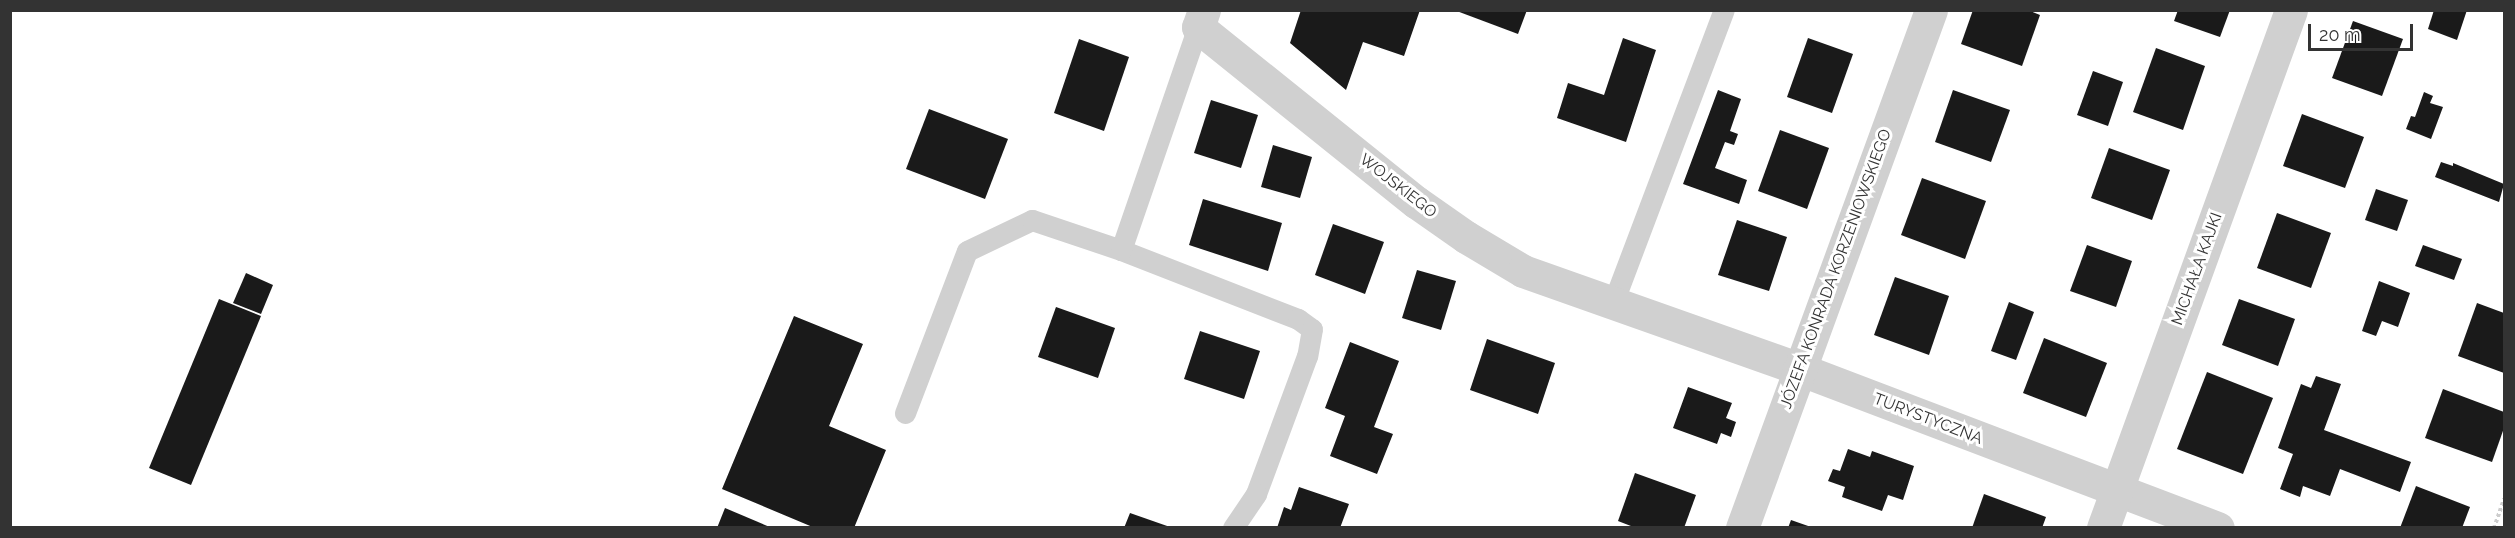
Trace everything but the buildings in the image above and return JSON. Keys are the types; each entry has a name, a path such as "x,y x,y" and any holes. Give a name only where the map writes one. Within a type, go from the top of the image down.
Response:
{"street":[{"name":"JÓZEFA KONRADA KORZENIOWSKIEGO","path":"1742,528 1931,10"},
{"name":"MICHAŁA KAJKI","path":"2103,528 2291,10"},
{"name":"WOJSKIEGO","path":"1201,19 1416,202 1466,237 1523,271 1625,308"},
{"name":"TURYSTYCZNA","path":"1625,308 1799,369 2218,528"}],"lane":[{"path":"1625,308 1724,10"},
{"path":"1121,250 1201,19"},
{"path":"905,413 967,251 1032,220 1121,250 1298,319 1312,329 1307,356 1256,494 1233,528"}],"path":[{"path":"2494,528 2505,499"}]}
